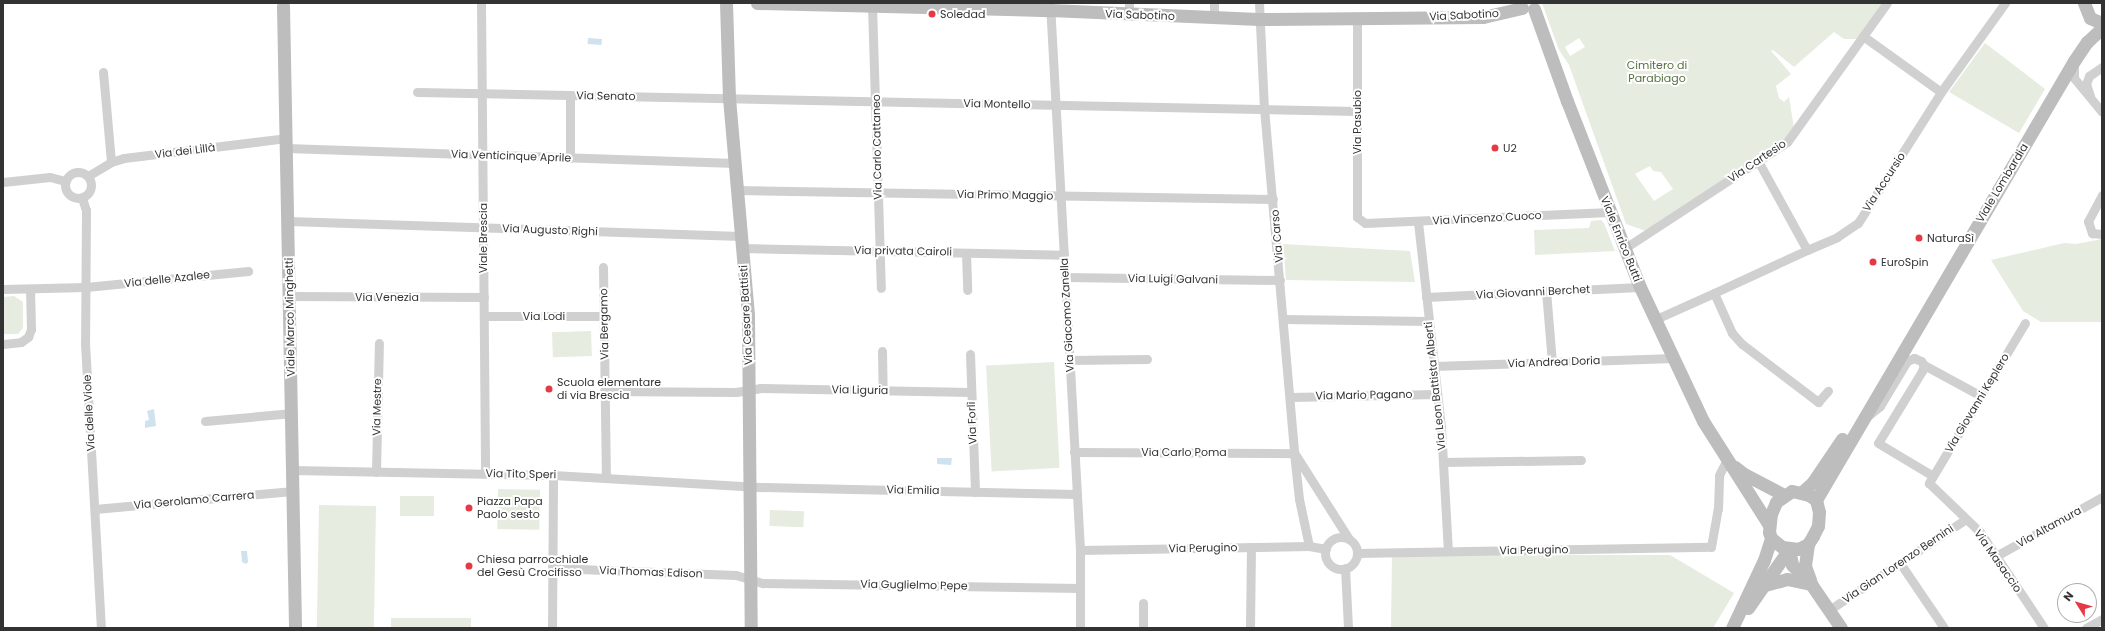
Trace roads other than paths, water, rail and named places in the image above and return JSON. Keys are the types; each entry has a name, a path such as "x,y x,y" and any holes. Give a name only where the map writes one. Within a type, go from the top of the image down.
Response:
{"street":[{"name":"Viale Brescia","path":"481,3 485,473"},
{"name":"Via Cesare Battisti","path":"726,3 729,98 748,315 751,628"},
{"name":"Via Sabotino","path":"757,3 1129,9 1214,17 1259,19 1483,17 1529,6"},
{"path":"1214,3 1214,17"},
{"name":"Via Carso","path":"1259,3 1264,108 1291,397 1294,453 1300,499 1309,546"},
{"name":"Via Cartesio","path":"1625,248 1787,142 1887,3"},
{"name":"Via Accursio","path":"1656,319 1837,237 1858,222 1941,92 2005,3"},
{"name":"Viale Lombardia","path":"1816,500 1862,419 2074,61 2087,42 2096,21 2084,3"},
{"name":"Viale Marco Minghetti","path":"281,4 290,296 295,628"},
{"name":"Via Carlo Cattaneo","path":"872,6 881,288"},
{"name":"Viale Enrico Butti","path":"1529,6 1640,287 1704,421 1769,525"},
{"name":"Via Giacomo Zanella","path":"1050,7 1080,550 1080,628"},
{"name":"Via Pasubio","path":"1357,17 1358,217 1365,223"},
{"name":"Viale Lombardia","path":"2087,42 2102,28"},
{"path":"1863,36 1941,92"},
{"path":"2074,61 2074,78 2078,86 2102,112"},
{"path":"2091,99 2086,84 2089,76 2102,67"},
{"path":"103,72 111,162"},
{"path":"2057,91 2078,86"},
{"name":"Via Senato","path":"417,92 729,98"},
{"path":"570,95 570,158"},
{"name":"Via Montello","path":"729,98 1357,111"},
{"name":"Via Venticinque Aprile","path":"286,143 483,155 735,164"},
{"name":"Via dei Lillà","path":"88,176 111,162 286,143"},
{"path":"1758,161 1807,250"},
{"path":"77,171 88,176 90,189 82,198 70,196 65,189 65,181 70,174 77,171"},
{"path":"3,182 50,177 65,181"},
{"name":"Via Primo Maggio","path":"737,190 1273,199"},
{"path":"2102,195 2090,214 2088,221 2090,230 2102,234"},
{"name":"Via delle Viole","path":"82,198 86,210 86,343 101,628"},
{"name":"Via Vincenzo Cuoco","path":"1365,223 1418,222 1610,212"},
{"name":"Via Augusto Righi","path":"288,222 483,228 741,242"},
{"name":"Via Leon Battista Alberti","path":"1418,222 1437,394 1448,551"},
{"name":"Via privata Cairoli","path":"741,242 880,251 1064,255"},
{"path":"966,253 967,290"},
{"name":"Via Bergamo","path":"603,267 606,477"},
{"name":"Via delle Azalee","path":"3,289 86,287 248,271"},
{"name":"Via Luigi Galvani","path":"1065,277 1280,280"},
{"name":"Via Giovanni Berchet","path":"1426,297 1640,287"},
{"path":"3,344 21,342 28,337 31,329 30,289"},
{"path":"1546,291 1552,362"},
{"path":"1714,293 1732,334 1742,344 1818,402 1828,391"},
{"name":"Via Venezia","path":"290,296 484,297"},
{"name":"Via Lodi","path":"484,316 603,316"},
{"path":"1284,319 1429,321"},
{"name":"Via Giovanni Keplero","path":"1931,480 2025,324"},
{"name":"Via Mestre","path":"376,472 379,343"},
{"name":"Viale Lombardia","path":"1802,492 1813,482 1906,345"},
{"path":"882,352 883,390"},
{"name":"Via Forlì","path":"970,354 975,492"},
{"name":"Via Andrea Doria","path":"1434,366 1675,358"},
{"path":"1862,419 1880,406 1907,361 1914,358 1981,396"},
{"path":"1069,360 1147,359"},
{"name":"Via Masaccio","path":"1924,365 1878,443 1931,480 1966,519 1980,532 2044,628"},
{"name":"Via Liguria","path":"604,391 736,392 760,388 971,392"},
{"name":"Via Mario Pagano","path":"1291,397 1437,394"},
{"path":"205,421 292,413"},
{"name":"Via Carlo Poma","path":"1074,452 1294,453"},
{"name":"Via Carso","path":"1294,453 1349,539"},
{"path":"1442,462 1581,460"},
{"path":"1727,460 1744,474 1784,495"},
{"name":"Via Perugino","path":"1357,553 1711,546 1718,509 1718,475 1727,460"},
{"name":"Via Tito Speri","path":"292,470 553,475 750,485"},
{"path":"552,628 553,475"},
{"name":"Via Emilia","path":"750,485 1077,494"},
{"name":"Via Gerolamo Carrera","path":"94,509 293,491"},
{"path":"1732,628 1764,560 1771,538 1769,525 1774,508 1784,495 1792,492 1802,492 1816,500 1819,512 1818,526 1808,544 1805,566 1812,584 1841,628"},
{"name":"Via Altamura","path":"1996,556 2102,497"},
{"name":"Via Gian Lorenzo Bernini","path":"1829,610 1966,519"},
{"path":"1335,538 1349,539 1355,545 1357,553 1354,562 1345,568 1330,564 1326,549 1335,538"},
{"path":"1771,538 1789,549 1798,549 1808,544"},
{"name":"Via Perugino","path":"1080,550 1309,546 1326,549"},
{"path":"1250,628 1251,547"},
{"path":"1789,549 1792,565 1812,584"},
{"path":"1732,628 1765,585 1789,549"},
{"path":"1900,563 1944,628"},
{"name":"Via Thomas Edison","path":"552,568 736,575 750,579"},
{"path":"1345,568 1348,628"},
{"name":"Via Guglielmo Pepe","path":"750,579 763,583 1080,588"},
{"path":"1765,585 1787,579 1812,584"},
{"path":"1143,603 1143,628"},
{"path":"2086,628 2102,619"}],"water":[{"path":"588,38 602,39 602,45 588,44"},
{"path":"154,409 156,426 145,428 145,421 149,420 147,411"},
{"path":"937,458 952,458 951,465 937,464"},
{"path":"241,551 247,551 248,562 246,564 242,562"}],"place":[{"name":"Soledad","path":"932,14"},
{"name":"U2","path":"1495,148"},
{"name":"NaturaSì","path":"1919,238"},
{"name":"EuroSpin","path":"1873,262"},
{"name":"Scuola elementare di via Brescia","path":"549,389"},
{"name":"Piazza Papa Paolo sesto","path":"469,508"},
{"name":"Chiesa parrocchiale del Gesù Crocifisso","path":"469,566"}],"park label":[{"name":"Cimitero di Parabiago","path":"1657,72"}]}
